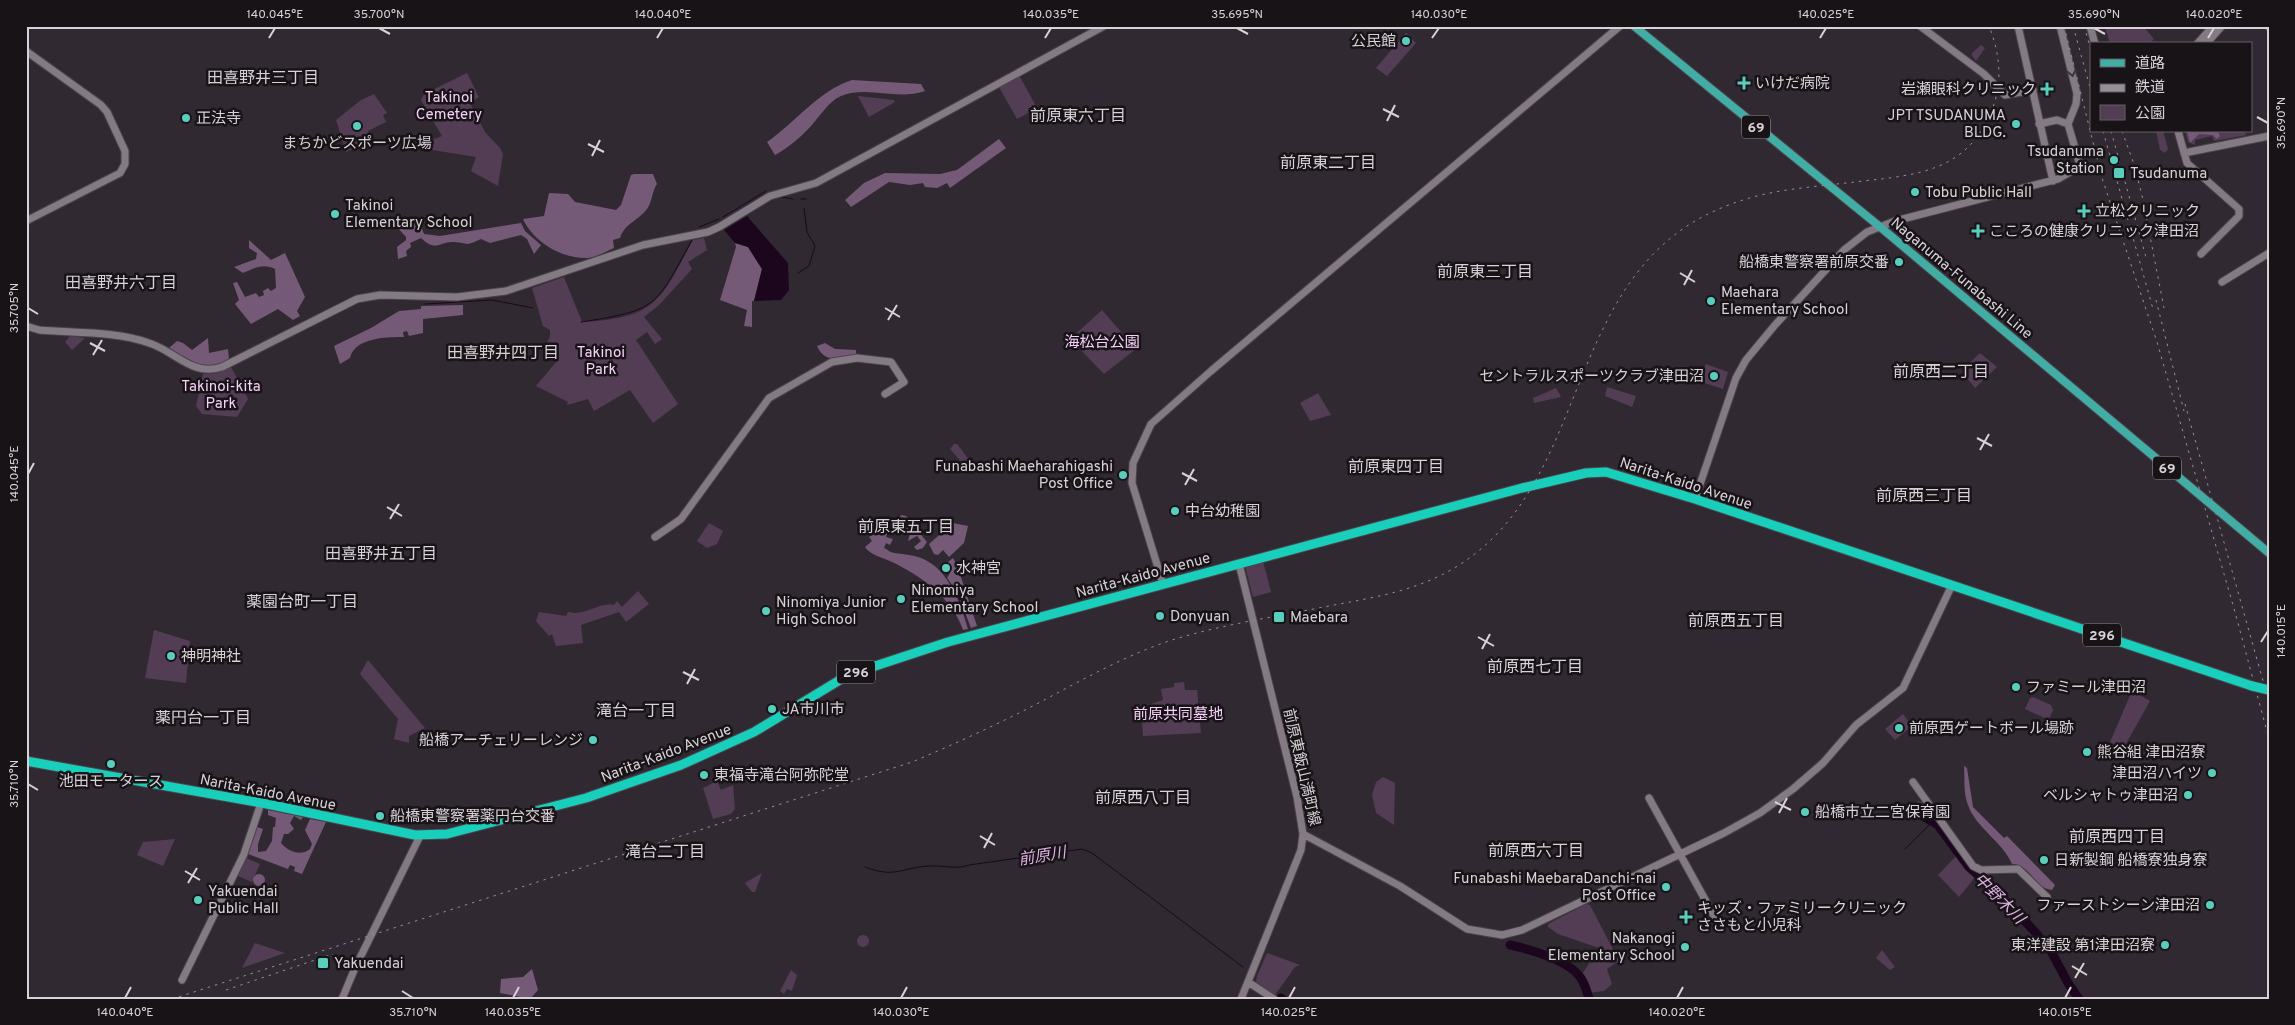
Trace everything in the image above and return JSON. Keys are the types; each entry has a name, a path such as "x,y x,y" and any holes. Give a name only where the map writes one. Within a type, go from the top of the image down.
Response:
{"highway":[{"name":"Narita-Kaido Avenue","path":"26,761 261,803 420,836 447,834 586,798 637,781 726,746 772,721 848,675 977,633 1586,472 1616,474 1695,499 2252,686 2269,690"}],"main road":[{"name":"Naganuma-Funabashi Line","path":"1634,26 1879,226 2269,554"}],"street":[{"path":"26,326 38,330 133,338 162,348 195,368 210,370 222,367 357,299 380,295 457,297 506,291 643,245 719,227 770,196 816,183 1104,26"},
{"path":"1163,584 1132,483 1133,463 1151,424 1620,26"},
{"path":"1920,26 1980,71 2005,95 2033,90"},
{"path":"2018,26 2053,181"},
{"path":"1695,499 1729,395 1746,360 1844,250 1859,236 1879,226 2053,181 2064,177 2077,168 2079,162 2068,124 2075,108 2077,94 2060,26"},
{"path":"2090,26 2094,42"},
{"path":"2199,42 2213,26"},
{"path":"2208,42 2222,26"},
{"path":"26,51 105,109 124,147 126,159 120,173 26,220"},
{"path":"2039,124 2053,121 2068,124"},
{"path":"2178,132 2186,163 2239,209 2239,216 2201,254"},
{"path":"2184,153 2269,136"},
{"path":"2222,282 2269,253"},
{"path":"655,537 681,519 769,398 832,362 857,358 891,362 904,382 885,394"},
{"name":"前原東飯山満町線","path":"1239,564 1288,760 1303,834 1298,860 1241,999"},
{"path":"1303,834 1400,886 1460,925 1496,935 1508,935 1522,930 1749,820 1782,798 1822,763 1856,725 1900,691 1907,683 1952,585"},
{"path":"1913,782 1973,866 1981,870 2018,869 2048,897"},
{"path":"1649,798 1718,923"},
{"path":"182,980 244,854 261,803"},
{"path":"342,999 355,968 420,836"},
{"path":"1248,982 1274,999"}],"green space":[{"path":"2105,26 2143,26 2154,39 2151,42 2109,42"},
{"path":"1406,33 1416,43 1387,76 1376,68"},
{"path":"1981,45 1985,48 1976,61 1971,54"},
{"name":"Takinoi Cemetery","path":"467,73 479,97 470,103 485,132 503,154 498,186 471,171 476,157 414,147 442,136 421,100 424,94"},
{"path":"1019,75 1037,108 1017,119 999,87"},
{"name":"まちかどスポーツ広場","path":"374,94 387,113 383,115 386,122 368,131 371,140 346,152 336,120 361,100"},
{"path":"858,96 894,100 895,102 869,117"},
{"path":"2156,132 2163,132 2168,149 2165,153 2160,150"},
{"path":"2185,132 2244,132 2247,135 2214,141 2212,136 2195,140 2195,145 2188,142"},
{"name":"Takinoi Park","path":"704,238 707,250 688,262 692,269 659,305 644,317 662,339 655,344 647,332 636,340 678,404 653,423 630,390 594,411 588,399 567,405 568,402 536,386 557,361 543,350 550,337 550,330 543,326 532,288 564,277 582,322 626,316 641,310 663,292 693,240"},
{"name":"海松台公園","path":"1102,310 1136,349 1104,374 1070,339"},
{"path":"70,336 85,338 72,350 65,342"},
{"path":"1980,353 1997,367 1975,388 1961,371"},
{"name":"セントラルスポーツクラブ津田沼","path":"1706,364 1728,372 1723,389 1698,381"},
{"name":"Takinoi-kita Park","path":"231,367 248,399 237,417 202,414 196,406 203,374 216,373"},
{"path":"1607,387 1636,396 1632,407 1605,396"},
{"path":"1556,388 1561,397 1534,403 1533,398"},
{"path":"1318,393 1331,415 1310,421 1300,403"},
{"path":"954,444 957,444 976,469 971,473 950,449"},
{"path":"709,523 723,531 717,544 707,548 697,541"},
{"path":"1263,561 1271,592 1253,597 1245,566"},
{"path":"638,591 649,604 626,622 619,612 581,625 583,643 556,646 552,634 549,636 536,621 539,612 566,616 568,612 580,613 602,606 614,605 617,601 622,607"},
{"path":"154,630 190,641 186,683 145,678"},
{"path":"368,660 425,728 409,736 409,743 394,739 398,719 360,674"},
{"name":"前原共同墓地","path":"1184,682 1185,690 1197,690 1201,733 1143,736 1141,707 1163,700 1161,689 1174,687 1174,683"},
{"path":"2132,691 2150,701 2123,749 2110,742"},
{"path":"2033,697 2051,705 2053,710 2049,720 2025,709 2030,698"},
{"name":"前原西ゲートボール場跡","path":"1903,714 1912,726 1895,740 1885,729"},
{"path":"1383,777 1395,783 1394,825 1376,813 1372,795 1376,782"},
{"path":"717,781 721,790 733,785 735,809 731,814 713,819 703,788"},
{"path":"1918,801 1923,803 1939,825 1911,808"},
{"path":"175,839 163,866 137,855 143,842"},
{"path":"1956,856 1976,876 1959,897 1938,875"},
{"path":"246,858 260,864 252,882 238,876"},
{"path":"762,873 755,892 752,892 745,883"},
{"path":"1586,904 1590,905 1619,961 1607,969 1612,984 1604,991 1588,993 1581,976 1599,948 1558,934 1548,927 1548,924"},
{"path":"861,935 865,935 869,941 865,947 861,947 857,943 857,939"},
{"path":"255,943 285,953 242,968"},
{"path":"1882,950 1895,967 1890,970 1876,958"},
{"path":"1267,953 1300,965 1295,967 1275,995 1256,982"},
{"path":"791,970 797,975 792,991 787,989 784,994 780,991"}],"shaded area":[{"path":"852,80 921,84 925,91 914,94 862,92 841,96 829,105 799,138 775,155 767,142 818,99"},
{"path":"2187,132 2218,132 2220,136 2217,139 2213,135 2199,134 2190,143"},
{"path":"999,139 1006,148 950,188 947,183 937,188 925,187 923,183 910,185 889,182 851,207 845,200 864,183 885,173 940,174 957,170"},
{"path":"653,174 657,184 650,204 643,213 628,225 620,238 613,240 614,248 598,255 578,258 550,248 534,235 523,219 544,216 549,193 568,194 575,202 616,210 621,205 631,175"},
{"path":"747,216 788,263 789,290 781,300 754,301 762,269 748,247 735,243 724,230"},
{"path":"418,219 424,234 440,236 521,223 525,231 541,245 534,254 527,239 521,235 490,243 481,239 469,244 449,242 435,246 421,238 410,243 411,247 406,251 407,256 398,259 397,247 406,240 406,237 396,226 402,221"},
{"path":"249,240 271,260 285,253 305,297 297,311 300,316 293,320 278,309 251,324 235,304 239,300 233,283 237,282 245,297 256,293 259,297 264,295 263,291 268,288 271,291 276,288 275,269 271,267 263,266 243,273 234,267 256,259 257,253 249,248"},
{"path":"735,243 748,247 762,269 754,301 752,301 752,327 744,326 747,310 720,300 736,247"},
{"path":"463,305 463,315 423,319 423,333 409,336 407,331 403,332 404,337 381,338 365,342 353,351 350,358 340,364 334,346 371,328 399,311 421,309 421,306"},
{"path":"208,338 209,353 228,349 229,360 211,366 197,365 169,348 177,341 192,350"},
{"path":"825,343 835,349 856,350 856,356 828,358 820,352 817,346"},
{"path":"902,515 906,516 915,527 912,529 915,533 918,531 927,542 923,548 917,550 914,547 921,541 917,536 908,541 911,530 902,528 901,531 889,527 886,537 893,539 890,545 886,543 884,548 892,553 921,558 939,570 946,578 957,598 968,629 963,630 952,608 944,598 924,581 903,567 873,554 865,547 872,541 869,537"},
{"path":"953,523 968,526 964,543 949,557 943,550 938,555 934,554 929,544"},
{"path":"953,558 977,626 971,628 957,592 947,578 950,573 947,563"},
{"path":"1964,766 1967,768 1973,807 2004,838 2007,836 2055,885 2052,890 2041,886 2023,868 2012,864 2002,848 1977,821 1966,800"},
{"path":"268,810 303,817 301,820 294,816 290,823 294,829 288,834 284,834 281,843 298,853 310,849 312,844 305,830 310,819 326,822 302,874 294,871 295,867 290,865 288,869 248,854 257,827 263,829 258,844 258,852 266,851 272,841 276,818 268,815"},
{"path":"257,874 261,874 265,880 261,886 257,886 253,882 253,878"},
{"path":"532,969 538,990 530,999 500,993 501,979 523,977"}],"waterway":[{"path":"723,217 766,191"},
{"path":"782,197 793,199"},
{"path":"801,199 806,199"},
{"path":"798,273 809,266 815,246 807,232 804,208"},
{"path":"699,227 719,219"},
{"path":"581,322 626,314 652,302 670,279 692,240"},
{"path":"425,304 492,300 533,308"},
{"name":"中野木川","path":"1911,809 1938,825 1969,867 2000,895 2036,933 2052,953 2079,999"},
{"path":"1905,849 1932,822"},
{"name":"前原川","path":"865,867 884,872 930,866 959,867 1082,849 1092,853 1243,967"},
{"name":"前原川","path":"1510,945 1537,952 1567,965 1582,979 1589,999"}],"railway":[{"path":"172,999 912,762 1009,718 1115,663 1172,640 1232,625 1381,596 1427,582 1442,575 1456,567 1497,533 1528,493 1552,447 1593,351 1616,305 1645,263 1684,228 1704,216 1736,202 1781,191 1903,176 1940,166 1955,157 1970,146 1982,130 1992,110 1998,89 1998,57 1989,26"},
{"path":"2064,26 2090,130"},
{"path":"2073,26 2090,87"},
{"path":"2084,26 2090,47"},
{"path":"2090,132 2102,178 2157,342 2235,612 2269,739"},
{"path":"2103,132 2153,309"},
{"path":"2111,132 2147,261"},
{"path":"2122,132 2135,167 2143,200 2164,308"},
{"path":"2156,300 2184,411"},
{"path":"2185,404 2269,702"},
{"path":"226,990 333,954"}],"place":[{"name":"公民館","path":"1406,41"},
{"name":"いけだ病院","path":"1744,83"},
{"name":"岩瀬眼科クリニック","path":"2047,89"},
{"name":"正法寺","path":"186,118"},
{"name":"JPT TSUDANUMA BLDG.","path":"2016,124"},
{"name":"まちかどスポーツ広場","path":"357,126"},
{"name":"Tsudanuma Station","path":"2114,160"},
{"name":"Tsudanuma","path":"2119,173"},
{"name":"Tobu Public Hall","path":"1915,192"},
{"name":"立松クリニック","path":"2084,211"},
{"name":"Takinoi Elementary School","path":"335,214"},
{"name":"こころの健康クリニック津田沼","path":"1978,231"},
{"name":"船橋東警察署前原交番","path":"1899,262"},
{"name":"Maehara Elementary School","path":"1711,301"},
{"name":"セントラルスポーツクラブ津田沼","path":"1714,376"},
{"name":"Funabashi Maeharahigashi Post Office","path":"1123,475"},
{"name":"中台幼稚園","path":"1175,511"},
{"name":"水神宮","path":"946,568"},
{"name":"Ninomiya Elementary School","path":"901,599"},
{"name":"Ninomiya Junior High School","path":"766,611"},
{"name":"Donyuan","path":"1160,616"},
{"name":"Maebara","path":"1279,617"},
{"name":"神明神社","path":"171,656"},
{"name":"ファミール津田沼","path":"2016,687"},
{"name":"JA市川市","path":"772,709"},
{"name":"前原西ゲートボール場跡","path":"1899,728"},
{"name":"船橋アーチェリーレンジ","path":"593,740"},
{"name":"熊谷組 津田沼寮","path":"2087,752"},
{"name":"池田モータース","path":"111,764"},
{"name":"津田沼ハイツ","path":"2212,773"},
{"name":"東福寺滝台阿弥陀堂","path":"704,775"},
{"name":"ベルシャトゥ津田沼","path":"2188,795"},
{"name":"船橋市立二宮保育園","path":"1805,812"},
{"name":"船橋東警察署薬円台交番","path":"380,816"},
{"name":"日新製鋼 船橋寮独身寮","path":"2044,860"},
{"name":"Funabashi MaebaraDanchi-nai Post Office","path":"1666,887"},
{"name":"Yakuendai Public Hall","path":"198,900"},
{"name":"ファーストシーン津田沼","path":"2210,905"},
{"name":"キッズ・ファミリークリニック ささもと小児科","path":"1686,917"},
{"name":"東洋建設 第1津田沼寮","path":"2165,945"},
{"name":"Nakanogi Elementary School","path":"1685,947"},
{"name":"Yakuendai","path":"323,963"}],"district":[{"name":"田喜野井三丁目","path":"263,77"},
{"name":"前原東六丁目","path":"1078,115"},
{"name":"前原東二丁目","path":"1328,162"},
{"name":"前原東三丁目","path":"1485,271"},
{"name":"田喜野井六丁目","path":"121,282"},
{"name":"田喜野井四丁目","path":"503,352"},
{"name":"前原西二丁目","path":"1941,371"},
{"name":"前原東四丁目","path":"1396,466"},
{"name":"前原西三丁目","path":"1924,495"},
{"name":"前原東五丁目","path":"906,526"},
{"name":"田喜野井五丁目","path":"381,553"},
{"name":"薬園台町一丁目","path":"302,601"},
{"name":"前原西五丁目","path":"1736,620"},
{"name":"前原西七丁目","path":"1535,666"},
{"name":"滝台一丁目","path":"636,710"},
{"name":"薬円台一丁目","path":"203,717"},
{"name":"前原西八丁目","path":"1143,797"},
{"name":"前原西四丁目","path":"2117,836"},
{"name":"前原西六丁目","path":"1536,850"},
{"name":"滝台二丁目","path":"665,851"}]}
